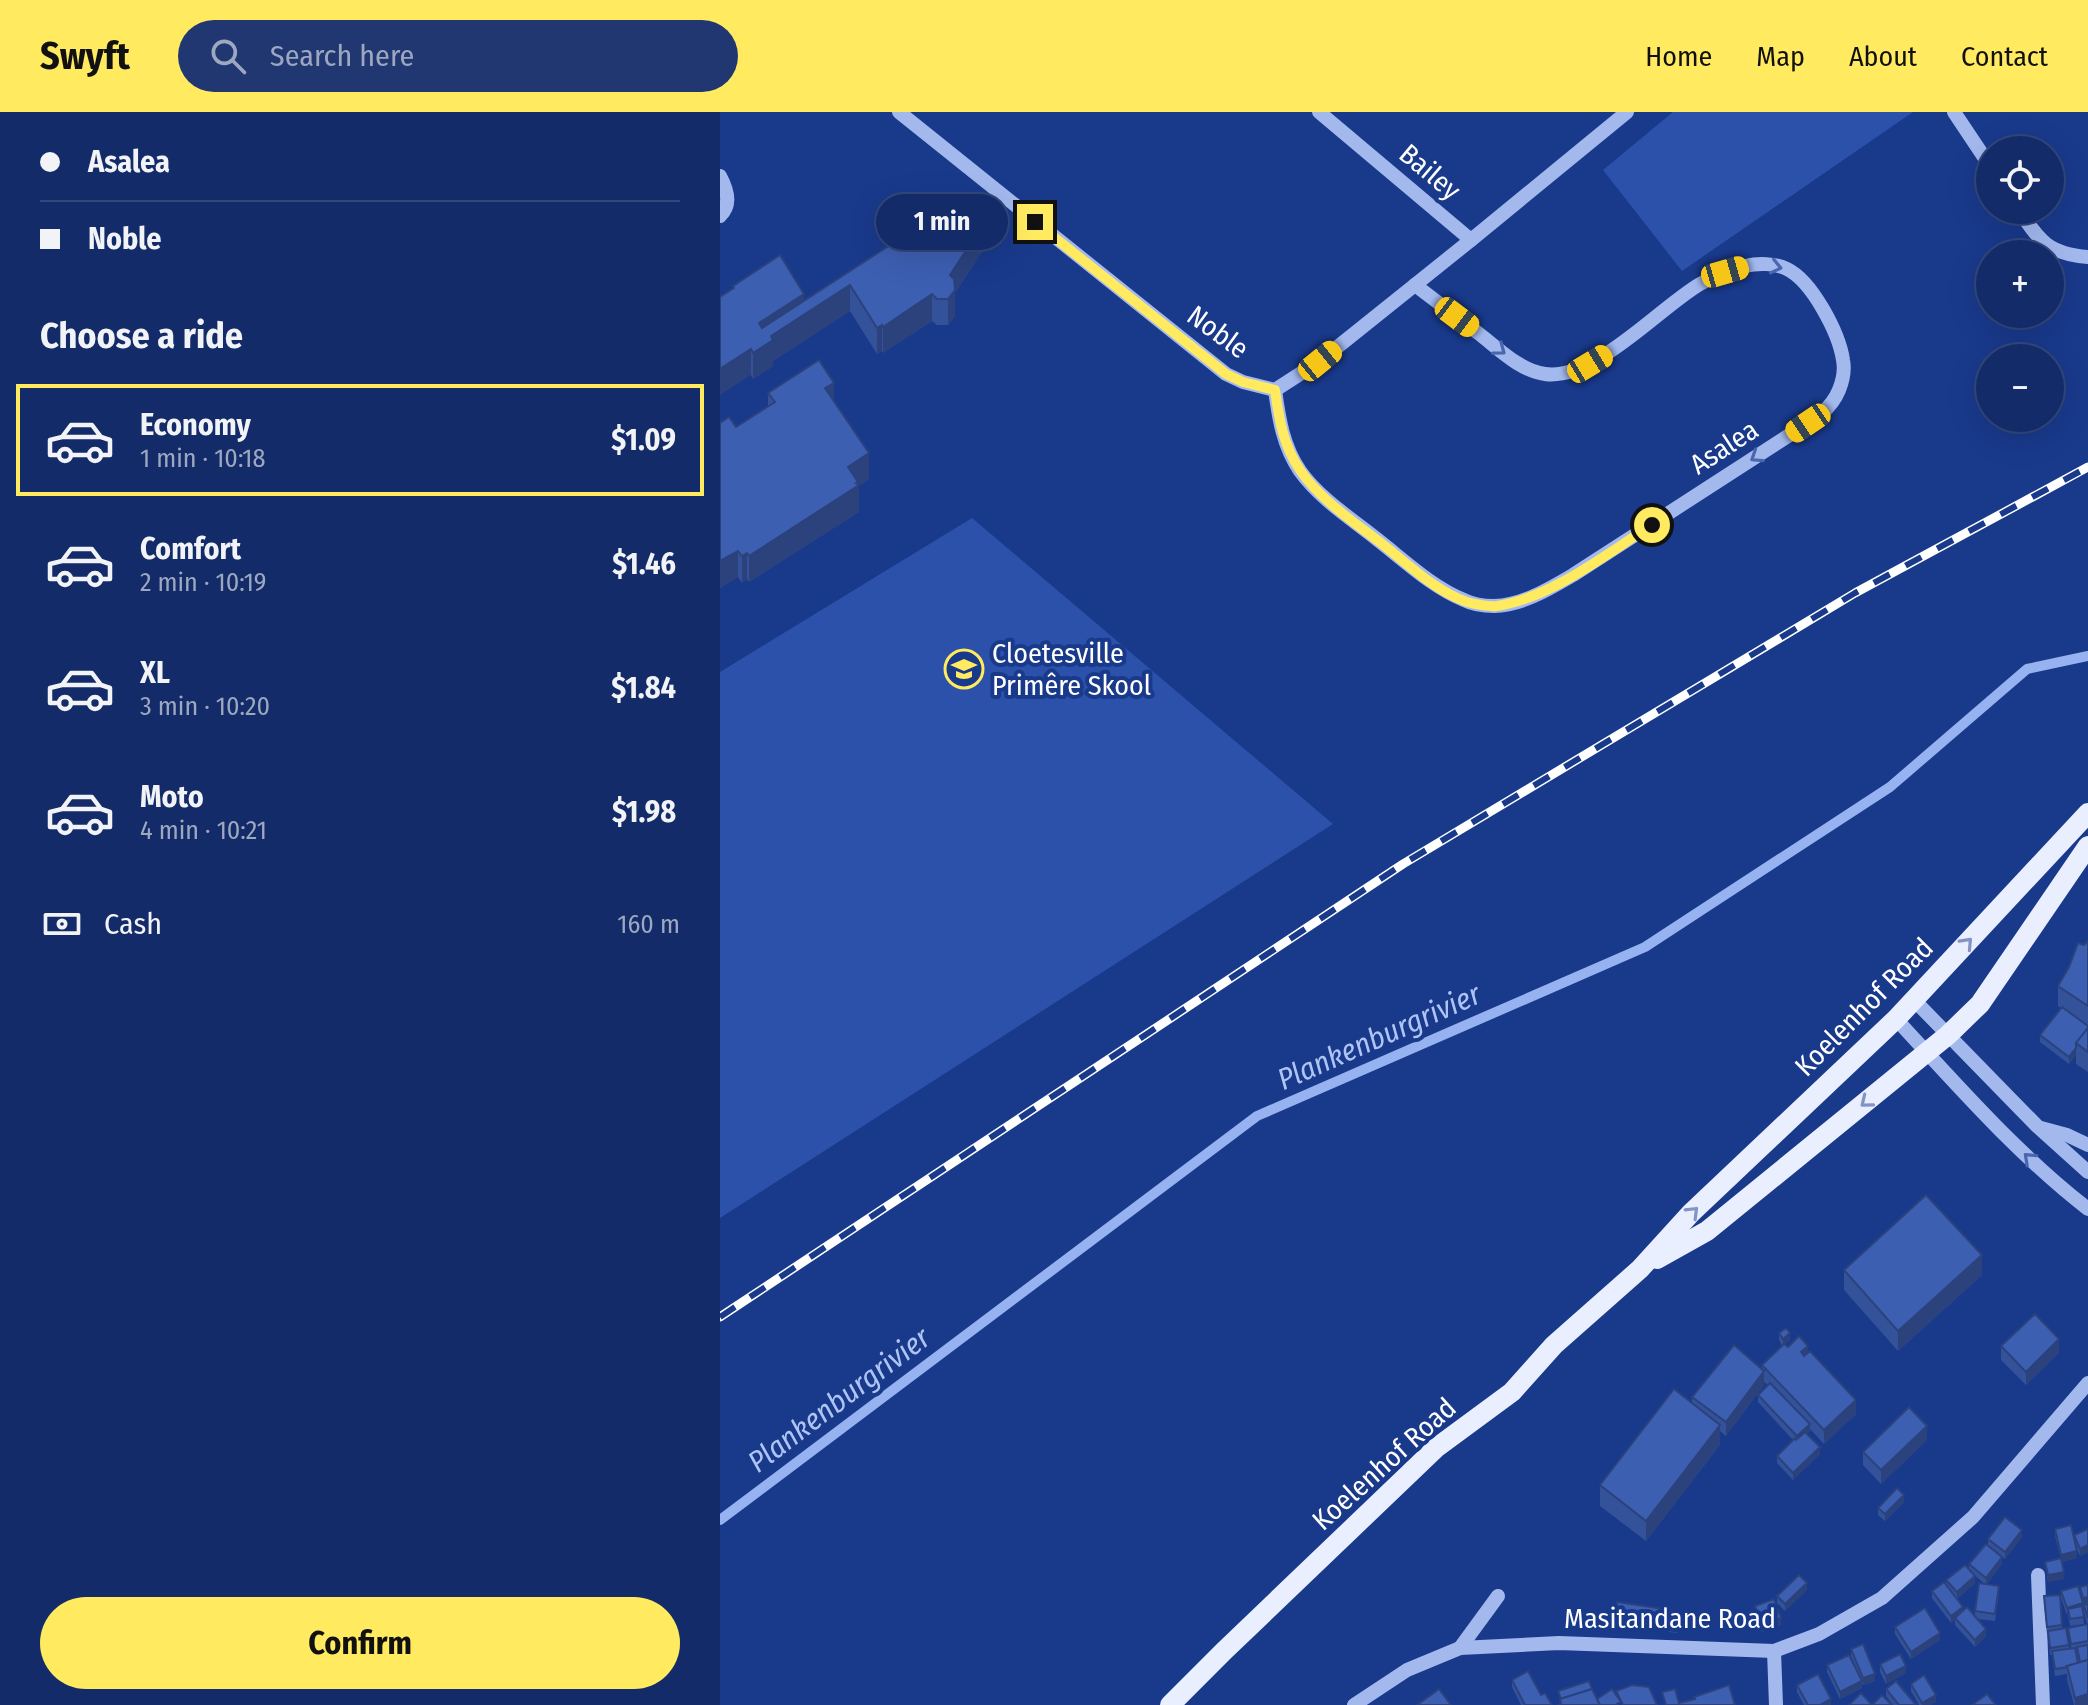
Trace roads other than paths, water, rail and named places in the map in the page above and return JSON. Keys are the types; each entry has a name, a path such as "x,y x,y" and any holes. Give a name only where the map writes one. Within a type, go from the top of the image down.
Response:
{"main road":[{"name":"Koelenhof Road","path":"1170,1705 1436,1448 1512,1392 1554,1345 1640,1269 1691,1213 1896,1019 2088,813"},
{"name":"Koelenhof Road","path":"1640,1269 1707,1231 1948,1035 1980,1004 2088,846"}],"street":[{"name":"Noble","path":"899,112 1226,374 1275,390"},
{"name":"Bailey","path":"1319,112 1471,240"},
{"path":"1275,390 1320,361 1627,112"},
{"path":"1958,113 1976,143"},
{"path":"720,176 728,201 720,216"},
{"path":"2028,224 2042,241 2062,254 2088,257"},
{"name":"Asalea","path":"1275,390 1286,446 1301,472 1320,493 1444,590 1466,601 1493,606 1538,595 1791,434 1825,411 1834,400 1844,374 1835,331 1809,289 1786,268 1771,264 1749,265 1700,284 1610,352 1567,374 1544,374 1519,364 1415,285"},
{"path":"1914,1000 2037,1126 2088,1172"},
{"path":"1896,1019 2019,1148 2088,1209"},
{"path":"2037,1126 2088,1145"},
{"name":"Masitandane Road","path":"1354,1705 1407,1670 1460,1648 1559,1643 1774,1651 1819,1634 1882,1598 1973,1517 2088,1383"},
{"path":"2038,1575 2043,1705"},
{"path":"1460,1648 1498,1596"},
{"path":"1774,1651 1776,1705"}],"waterway":[{"name":"Plankenburgrivier","path":"720,1520 1257,1116 1645,947 1890,787 2027,669 2088,656"}],"railway":[{"path":"720,1317 1403,864 1855,593 2088,467"}],"place":[{"name":"Cloetesville Primêre Skool","path":"964,669"}]}
